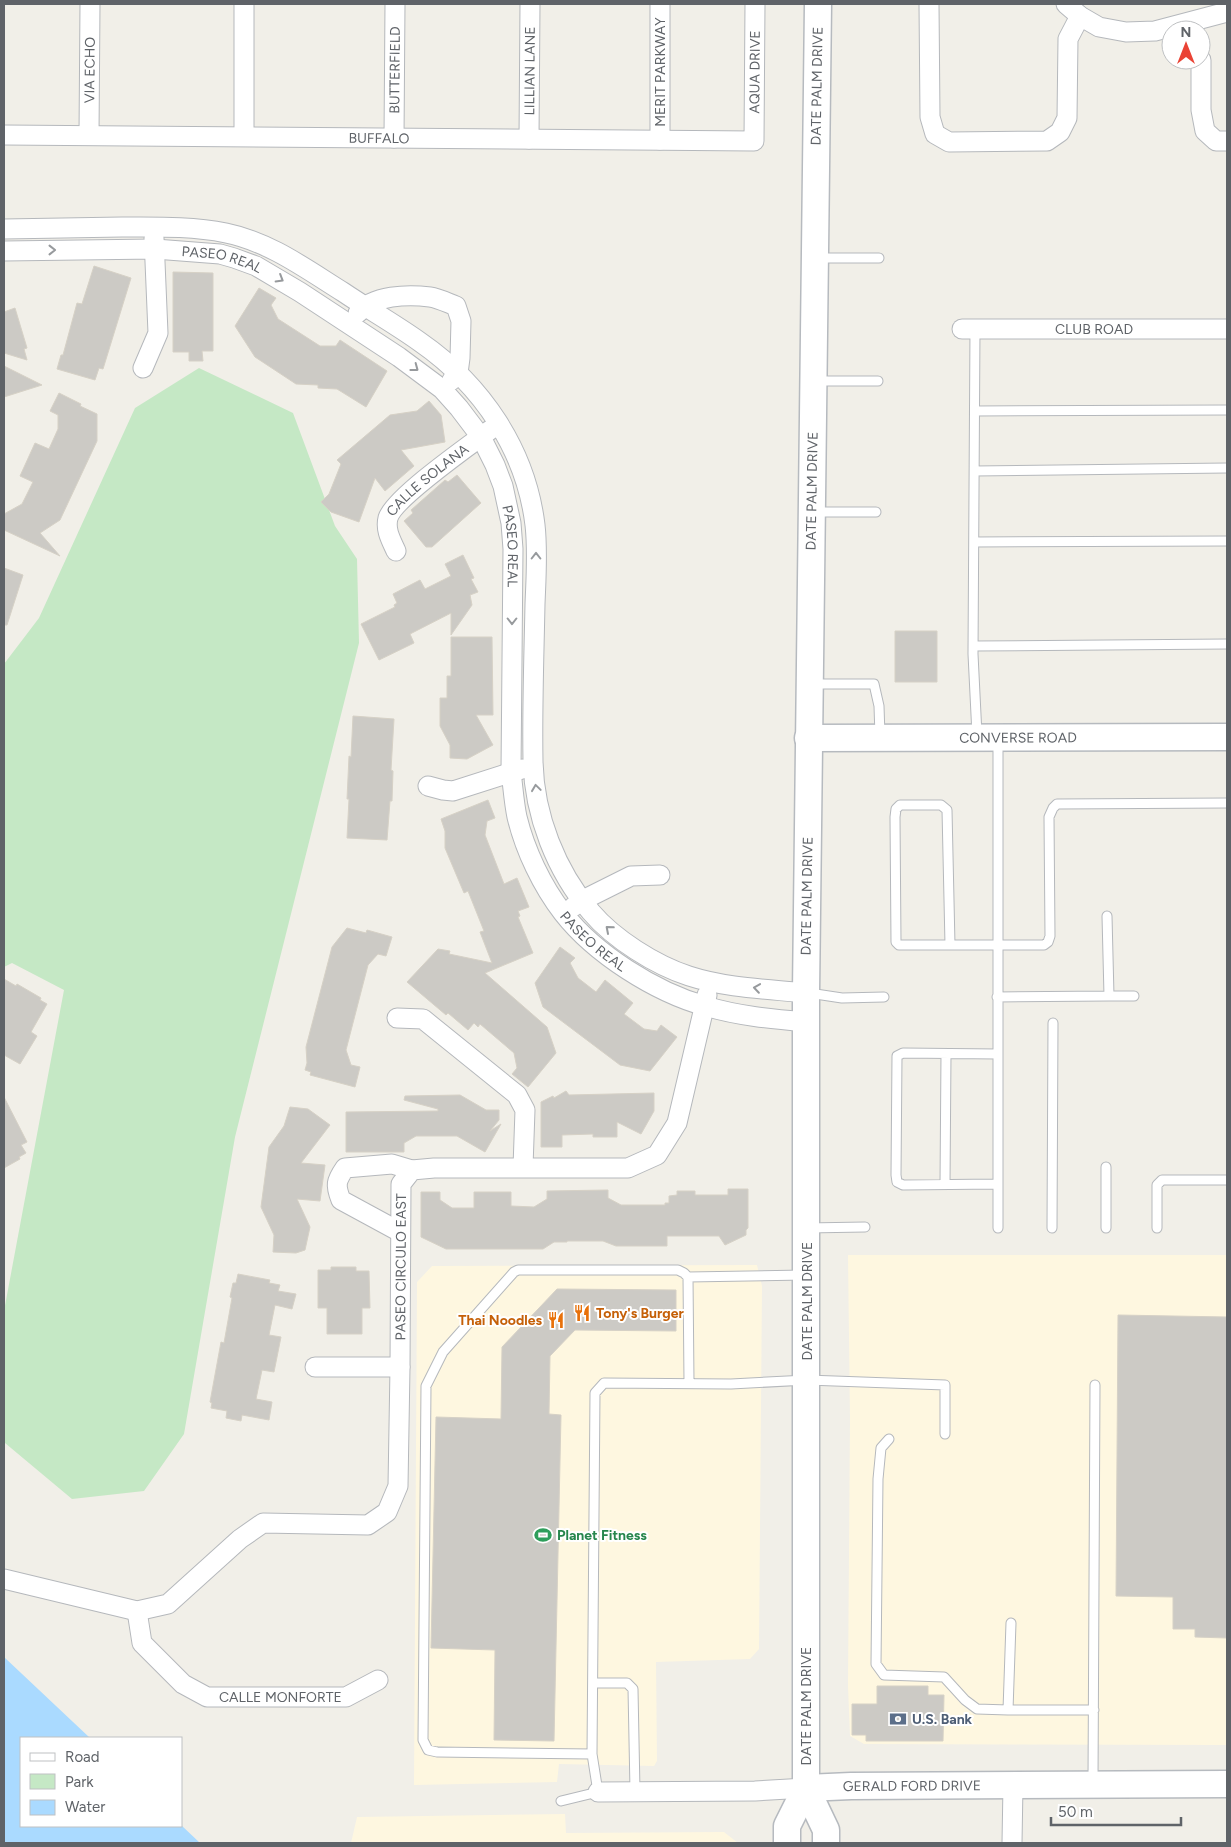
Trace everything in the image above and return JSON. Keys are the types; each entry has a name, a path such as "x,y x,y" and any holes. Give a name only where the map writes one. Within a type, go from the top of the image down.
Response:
{"main road":[{"name":"DATE PALM DRIVE","path":"818,4 806,993 806,1788 826,1830 826,1843"},
{"name":"CONVERSE ROAD","path":"808,738 1227,736"},
{"name":"GERALD FORD DRIVE","path":"806,1788 851,1786 1227,1784"},
{"name":"DATE PALM DRIVE","path":"787,1843 787,1826 806,1788"}],"street":[{"name":"VIA ECHO","path":"89,135 90,4"},
{"path":"244,4 244,136"},
{"name":"BUTTERFIELD","path":"394,138 395,4"},
{"name":"LILLIAN LANE","path":"529,139 530,4"},
{"name":"MERIT PARKWAY","path":"660,4 660,140"},
{"name":"AQUA DRIVE","path":"754,140 755,4"},
{"path":"929,4 930,117 935,134 949,142 1047,141 1060,132 1068,118 1068,40 1073,10 1099,27 1126,32 1161,30"},
{"path":"1210,20 1227,12"},
{"path":"1200,70 1201,110 1205,131 1216,141 1227,141"},
{"name":"BUFFALO","path":"4,134 754,140"},
{"path":"144,368 158,333 154,227"},
{"name":"PASEO REAL","path":"4,228 193,228 229,234 252,241 275,251 422,343 476,390 508,436 528,493 535,525 533,766 539,804 551,846 558,862 592,913 612,932 640,952 666,967 711,982 806,993"},
{"name":"PASEO REAL","path":"4,251 155,249 220,254 256,266 278,278 399,356 444,391 481,437 495,465 508,505 513,548 511,772 517,818 525,841 549,892 564,914 592,941 628,970 652,985 704,1006 768,1019 806,1022"},
{"path":"349,324 364,306 387,298 431,297 456,306 461,321 458,373 444,391"},
{"name":"CLUB ROAD","path":"969,329 1227,329"},
{"name":"CALLE SOLANA","path":"396,551 386,528 388,516 405,495 499,423"},
{"path":"513,595 535,595"},
{"path":"428,786 453,791 533,766"},
{"path":"564,914 582,900 631,876 660,875"},
{"path":"400,1232 341,1200 337,1190 337,1180 345,1168 392,1164 412,1170 523,1167 628,1168 657,1155 677,1123 711,982"},
{"path":"397,1018 424,1019 517,1095 524,1110 523,1167"},
{"name":"PASEO CIRCULO EAST","path":"137,1611 168,1604 240,1539 263,1523 368,1525 387,1512 398,1486 401,1184 412,1170"},
{"path":"315,1367 400,1367"},
{"path":"4,1579 137,1611"},
{"name":"CALLE MONFORTE","path":"137,1611 142,1643 183,1684 207,1696 346,1697 378,1680"},
{"path":"1012,1843 1013,1785"},
{"name":"GERALD FORD DRIVE","path":"598,1792 755,1791 806,1788"}],"lane":[{"path":"815,258 879,258"},
{"path":"969,329 975,411 974,646 987,738 998,945 998,1228"},
{"path":"813,381 878,382"},
{"path":"975,411 1227,410"},
{"path":"975,471 1227,468"},
{"path":"811,512 876,512"},
{"path":"974,542 1227,541"},
{"path":"974,646 1227,644"},
{"path":"809,684 874,684 879,706 880,738"},
{"path":"950,945 947,810 941,805 900,805 896,808 895,817 896,942 899,945 950,945 998,945 1044,945 1048,942 1050,936 1049,817 1057,804 1227,803"},
{"path":"1107,916 1109,996"},
{"path":"806,993 842,998 884,997"},
{"path":"997,997 1134,996"},
{"path":"1052,1228 1054,1023"},
{"path":"997,1054 903,1053 897,1056 896,1062 897,1182 903,1185 997,1184"},
{"path":"945,1184 946,1054"},
{"path":"1106,1167 1106,1228"},
{"path":"1157,1228 1157,1185 1162,1180 1227,1180"},
{"path":"807,1228 865,1228"},
{"path":"592,1754 438,1752 428,1750 423,1740 426,1386 443,1352 514,1272 518,1270 678,1270 688,1277 807,1275"},
{"path":"688,1277 689,1382"},
{"path":"562,1801 598,1792 592,1754 595,1392 604,1383 689,1382 732,1384 807,1380 945,1385 945,1434"},
{"path":"1093,1785 1095,1385"},
{"path":"889,1439 881,1448 878,1479 876,1664 884,1675 944,1678 965,1700 977,1709 1094,1710"},
{"path":"1008,1710 1011,1623"},
{"path":"593,1683 627,1683 633,1689 635,1791"}],"shaded area":[{"path":"848,1255 1227,1255 1227,1745 864,1744 850,1736 848,1686 850,1419"},
{"path":"757,1265 762,1286 759,1649 750,1659 656,1662 657,1761 654,1766 559,1764 557,1782 414,1785 417,1282 432,1266"},
{"path":"565,1814 566,1833 724,1832 738,1843 351,1843 357,1817"}],"green space":[{"path":"199,368 293,413 335,526 357,559 359,643 235,1137 184,1434 144,1491 72,1499 5,1443 4,1438 4,1311 64,990 12,963 4,967 4,664 39,618 135,408"}],"water":[{"path":"4,1657 89,1737 20,1737 20,1827 182,1826 200,1843 4,1843"}],"building":[{"path":"94,266 131,278 103,369 99,368 95,380 57,369 61,355 63,355 77,303 82,304"},
{"path":"173,272 213,273 213,351 202,351 203,361 189,361 189,352 173,352"},
{"path":"259,288 276,298 271,305 278,319 320,346 336,346 340,340 387,371 366,407 337,389 318,388 318,385 296,384 255,357 235,326"},
{"path":"15,308 27,348 24,349 27,360 4,353 4,312"},
{"path":"4,366 42,385 4,397"},
{"path":"59,393 97,414 97,441 60,520 40,533 60,556 4,530 4,514 22,504 33,482 20,476 35,443 49,449 58,429 58,415 50,411"},
{"path":"429,401 441,415 445,442 401,450 414,466 385,491 375,478 359,522 331,512 321,502 329,494 341,464 337,460 390,415 417,411"},
{"path":"457,475 481,503 432,547 426,547 404,521 413,513 411,510 445,480 448,482"},
{"path":"463,555 474,578 471,579 478,592 470,595 472,605 451,635 451,613 410,634 414,643 379,660 361,624 395,607 394,605 397,603 393,594 420,580 425,589 451,576 445,564"},
{"path":"4,568 23,575 7,625 4,625"},
{"path":"895,631 937,631 937,682 895,682"},
{"path":"451,637 492,637 493,715 476,715 493,745 467,759 450,758 450,745 440,726 440,698 447,698 447,676 451,676"},
{"path":"353,716 394,719 391,770 393,771 392,801 390,801 387,840 347,838 349,756 351,757"},
{"path":"488,800 495,818 487,821 485,835 504,884 517,878 529,907 518,911 520,916 518,917 533,953 485,973 547,1027 556,1053 528,1087 512,1074 517,1068 514,1053 480,1024 478,1027 474,1023 468,1030 448,1013 446,1015 407,982 438,949 450,951 449,954 492,963 480,932 484,931 468,891 464,893 445,848 445,831 441,819"},
{"path":"347,928 366,933 367,930 392,937 386,956 378,954 368,965 346,1050 351,1065 360,1067 355,1087 310,1075 311,1072 305,1070 307,1063 306,1047 332,947"},
{"path":"560,947 575,958 570,963 578,978 596,992 605,980 633,1003 624,1014 644,1029 657,1031 661,1025 677,1037 650,1071 620,1065 543,1007 535,983"},
{"path":"4,979 16,986 17,984 41,998 40,1000 47,1004 31,1032 37,1036 20,1064 4,1055"},
{"path":"566,1091 569,1095 654,1093 654,1111 641,1134 617,1122 617,1137 593,1137 593,1134 562,1135 562,1147 541,1147 541,1102 553,1096 554,1098"},
{"path":"460,1095 486,1110 499,1110 499,1120 490,1131 501,1124 485,1152 457,1136 416,1136 404,1143 404,1152 346,1152 346,1112 438,1111 438,1109 404,1100 405,1096"},
{"path":"4,1097 27,1142 21,1145 26,1153 19,1157 20,1159 4,1168"},
{"path":"290,1107 308,1109 330,1125 301,1163 325,1165 320,1201 297,1199 310,1227 305,1250 296,1253 273,1252 274,1235 261,1207 269,1147 284,1126"},
{"path":"728,1189 748,1189 748,1228 746,1235 725,1245 719,1236 667,1236 667,1246 616,1246 603,1241 567,1241 554,1242 543,1249 446,1249 421,1237 421,1192 440,1192 440,1200 452,1208 474,1208 474,1192 511,1192 511,1206 534,1207 547,1199 547,1191 608,1190 608,1198 621,1205 665,1205 665,1203 669,1203 669,1196 677,1195 677,1191 695,1191 695,1195 728,1195"},
{"path":"331,1267 356,1267 356,1271 369,1271 370,1308 362,1308 362,1334 327,1334 327,1308 318,1308 318,1270 331,1270"},
{"path":"238,1274 270,1280 269,1283 280,1285 278,1291 296,1294 292,1309 275,1305 269,1335 281,1337 274,1372 262,1370 256,1399 272,1402 269,1420 242,1415 241,1421 226,1418 227,1411 211,1408 212,1403 210,1402 221,1342 224,1343 232,1298 230,1297 233,1283 236,1283"},
{"path":"557,1289 676,1290 676,1331 575,1330 550,1356 549,1414 561,1415 554,1741 494,1740 495,1650 431,1648 436,1417 501,1419 502,1347"},
{"path":"1118,1315 1227,1317 1227,1638 1195,1637 1195,1629 1173,1629 1173,1597 1116,1596"},
{"name":"U.S. Bank","path":"877,1686 928,1686 928,1695 944,1695 943,1741 866,1741 866,1735 852,1735 852,1704 877,1704"}],"place":[{"name":"Tony's Burger","path":"582,1313"},
{"name":"Thai Noodles","path":"556,1320"},
{"name":"Planet Fitness","path":"543,1535"},
{"name":"U.S. Bank","path":"898,1719"}]}
